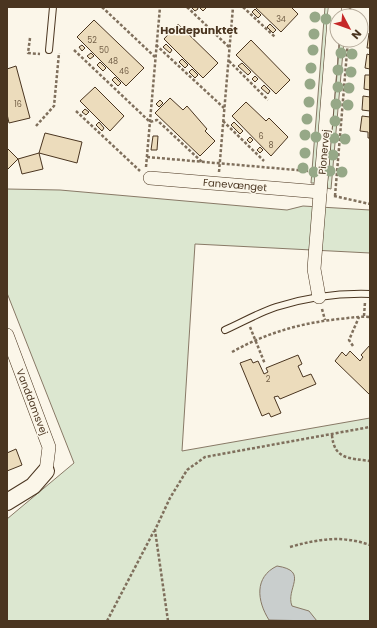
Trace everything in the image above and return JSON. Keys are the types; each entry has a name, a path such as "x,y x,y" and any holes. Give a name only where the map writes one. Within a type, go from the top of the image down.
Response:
{"street":[{"name":"Pionervej","path":"319,297 314,269 335,7"},
{"name":"Fanevænget","path":"148,178 320,192"},
{"name":"Vanddamsvej","path":"7,336 49,448 46,471"},
{"path":"7,502 33,486 46,471"}],"lane":[{"path":"49,50 53,7"},
{"path":"225,330 275,308 319,297 355,293 370,294"}],"path":[{"path":"102,7 155,58"},
{"path":"148,178 147,157 160,7"},
{"path":"187,7 230,48"},
{"path":"218,184 233,7"},
{"path":"243,7 275,37"},
{"path":"156,44 224,109"},
{"path":"335,196 347,48"},
{"path":"36,126 54,106 59,49"},
{"path":"74,50 150,122"},
{"path":"229,61 268,100"},
{"path":"76,111 148,178"},
{"path":"150,122 157,120 202,162"},
{"path":"223,121 264,162"},
{"path":"147,157 308,171"},
{"path":"320,192 370,204"},
{"path":"353,346 349,340 359,317"},
{"path":"232,352 256,339 293,326 325,320 370,317"},
{"path":"247,320 265,364"},
{"path":"107,621 155,530 170,498 187,470 206,457 370,428"},
{"path":"332,435 334,446 341,454 351,458 370,460"},
{"path":"155,530 168,621"},
{"path":"290,547 338,538 356,540 370,545"}],"green space":[{"path":"325,7 329,7 315,183 311,183"},
{"path":"339,48 343,48 331,189 327,188"},
{"path":"7,189 60,190 287,210 303,206 370,210 370,253 195,244 182,451 370,418 370,621 7,621 7,519 74,463 7,293"}],"shaded area":[{"path":"277,566 287,568 294,576 291,593 292,606 309,611 317,621 269,620 260,597 261,583 264,576"}],"building":[{"path":"191,7 197,7 198,9 195,11"},
{"path":"199,7 207,7 203,11"},
{"path":"255,7 291,7 298,14 281,32"},
{"path":"255,9 261,15 258,18 252,12"},
{"path":"94,20 144,68 126,86 77,37"},
{"path":"178,24 218,63 203,78 164,39"},
{"path":"270,24 276,30 273,33 267,27"},
{"path":"369,33 370,33 369,48"},
{"path":"251,40 290,80 276,94 236,55"},
{"path":"166,44 172,50 170,53 163,47"},
{"path":"82,45 85,48 82,51 79,47"},
{"path":"91,53 94,56 90,59 87,56"},
{"path":"367,54 370,55 370,69 365,68"},
{"path":"182,59 188,65 185,68 179,62"},
{"path":"100,62 106,68 103,71 97,65"},
{"path":"242,63 251,72 248,75 238,66"},
{"path":"16,66 30,118 9,123 7,114 7,69"},
{"path":"192,69 198,75 195,78 189,72"},
{"path":"365,75 370,75 370,90 364,89"},
{"path":"255,76 258,79 255,82 252,79"},
{"path":"115,77 121,83 118,86 112,80"},
{"path":"264,85 270,91 268,94 261,88"},
{"path":"95,87 124,116 110,131 80,101"},
{"path":"363,96 370,97 370,111 362,110"},
{"path":"170,98 183,110 187,106 207,129 205,131 215,141 200,156 155,113"},
{"path":"160,100 163,103 159,107 156,104"},
{"path":"246,102 266,121 269,118 288,137 271,156 232,116"},
{"path":"85,109 89,112 86,115 82,112"},
{"path":"362,116 370,117 370,138 368,138 368,132 360,131"},
{"path":"99,122 104,128 102,131 96,125"},
{"path":"234,122 243,131 240,134 231,125"},
{"path":"45,133 82,142 77,163 39,153"},
{"path":"153,136 158,136 157,150 151,150"},
{"path":"250,137 253,140 250,143 247,140"},
{"path":"260,147 263,150 260,153 257,150"},
{"path":"7,148 18,159 7,170"},
{"path":"39,153 43,169 22,174 18,159"},
{"path":"370,345 370,395 335,361 342,352 346,356 350,351 360,361 363,357 361,355"},
{"path":"298,355 302,364 298,366 303,377 311,374 316,384 280,399 278,396 274,397 281,413 271,417 269,413 262,416 240,363 251,359 253,363 258,361 264,374 268,372 266,368"},
{"path":"16,449 22,465 7,471 7,453"}],"district":[{"name":"Holdepunktet","path":"199,30"}]}
